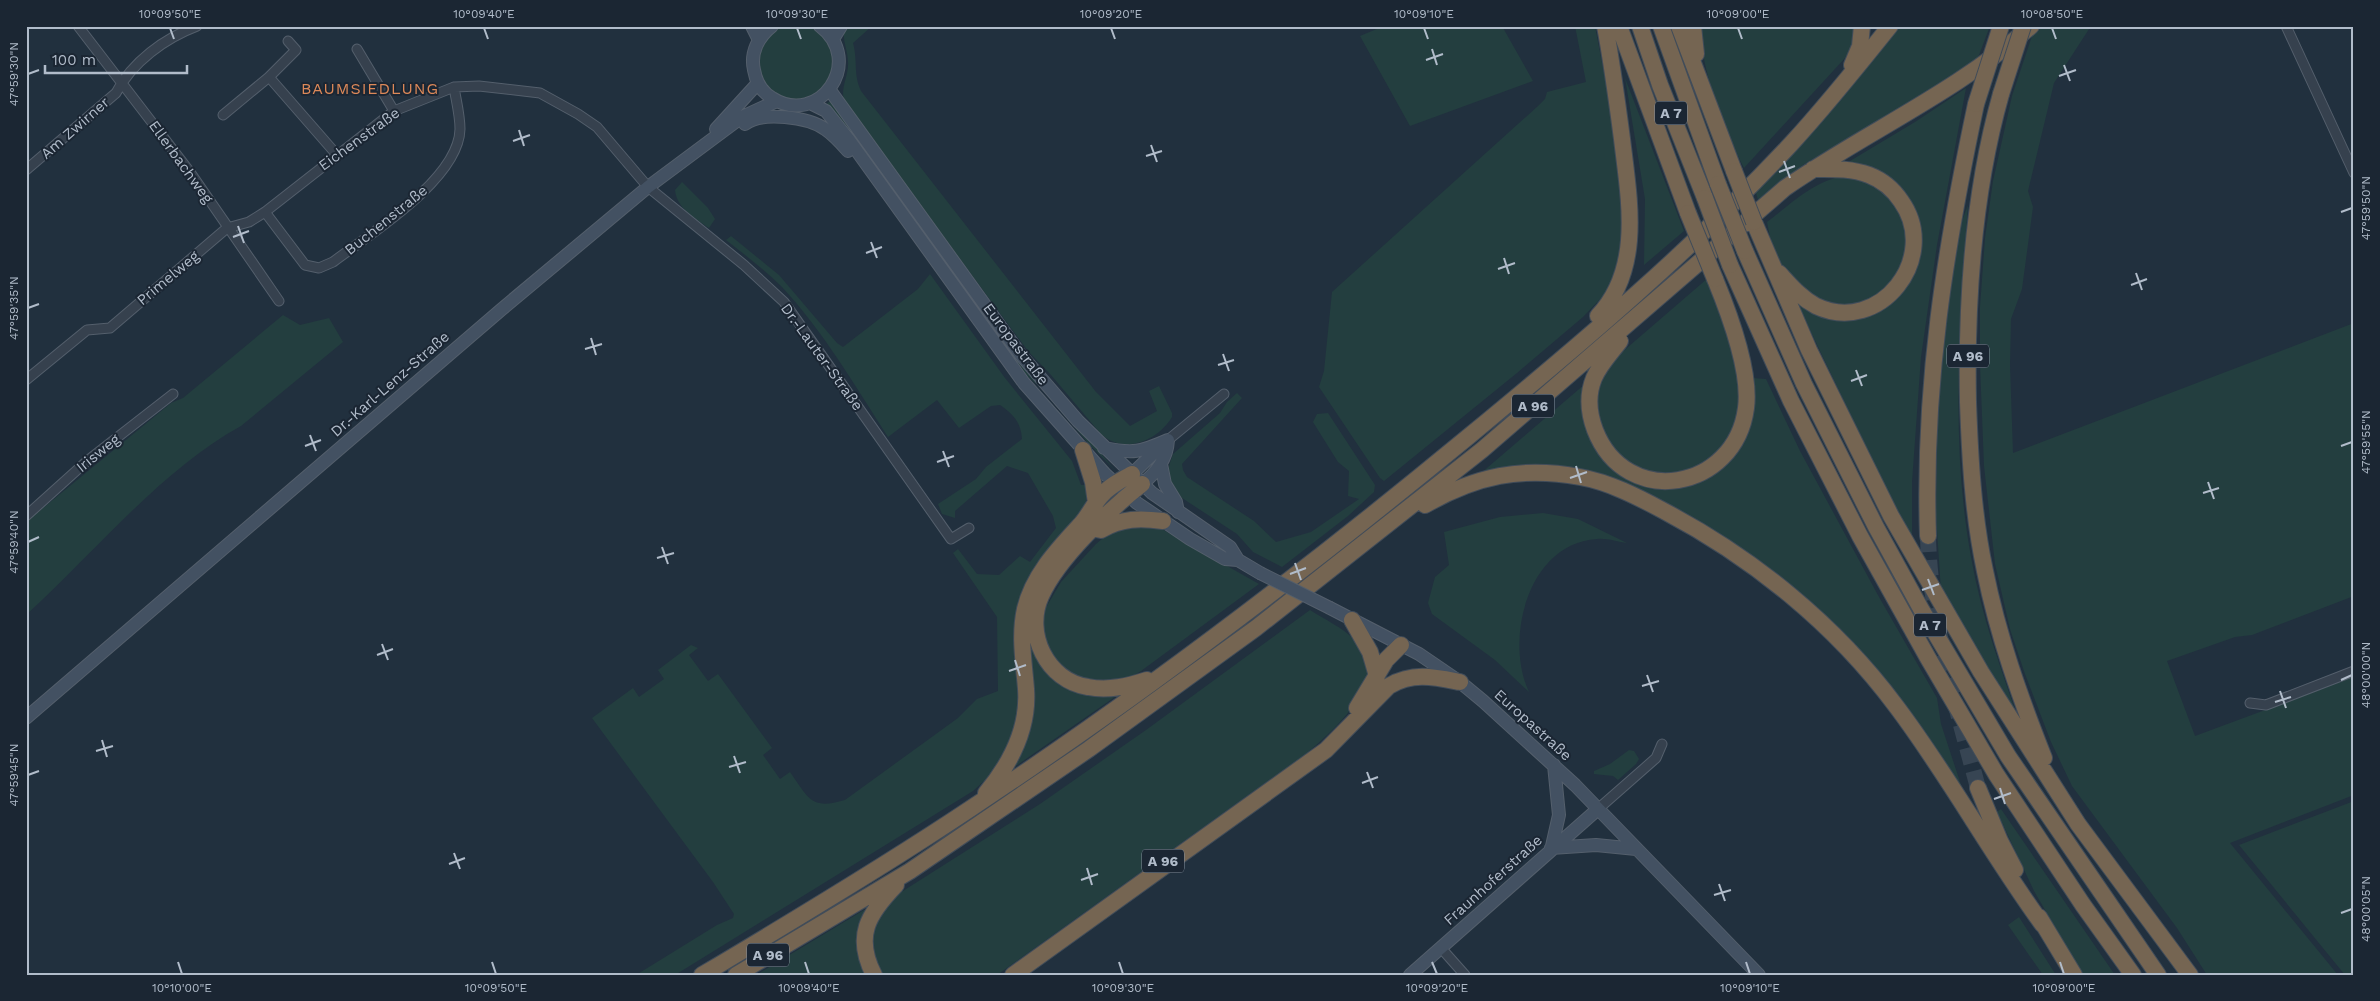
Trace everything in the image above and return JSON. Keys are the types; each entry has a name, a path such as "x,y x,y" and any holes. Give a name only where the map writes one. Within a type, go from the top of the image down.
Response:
{"highway":[{"path":"1555,364 1608,305 1617,290 1623,274 1630,239 1627,184 1604,26"},
{"name":"A 96","path":"1619,26 1739,347 1746,406 1742,427 1731,449 1707,472 1687,479 1657,481 1624,469 1606,452 1592,422 1590,397 1594,379 1601,365 1640,314"},
{"name":"A 7","path":"1640,26 1660,85 1730,265 1796,409 1860,536 1996,774 2083,905 2133,975"},
{"name":"A 7","path":"1661,26 1718,184 1745,251 1804,384 1876,527 1920,609 2008,756 2158,975"},
{"name":"A 7","path":"1679,26 1708,106"},
{"path":"1693,26 1697,62 1708,106 1770,263 1809,350 1891,516 1981,672 2060,797 2190,975"},
{"name":"A 96","path":"1840,88 1860,46 1862,26"},
{"name":"A 96","path":"702,975 884,865 975,806 1164,674 1374,515 1555,364 1684,250 1791,144 1840,88 1890,26"},
{"path":"1928,536 1926,472 1930,397 1942,283 1976,104 2001,26"},
{"name":"A 96","path":"2023,26 2001,94 1976,224 1969,307 1968,364 1972,477 1979,538 1996,618 2016,688 2060,797"},
{"name":"A 96","path":"736,975 910,871 1182,682 1317,582 1386,527 1427,500 1762,205 1812,169 1960,81 2008,47 2031,26"},
{"path":"1770,263 1798,294 1808,301 1824,309 1840,311 1859,310 1882,300 1897,287 1908,270 1914,249 1914,228 1908,213 1892,190 1878,179 1862,172 1812,169"},
{"path":"1083,450 1093,482 1096,503"},
{"path":"1427,500 1464,485 1494,476 1538,473 1580,477 1616,488 1650,504 1735,552 1784,589 1841,642 1896,705 2008,877 2043,925 2074,975"},
{"path":"1116,484 1137,479"},
{"path":"1137,479 1128,495 1094,528 1060,567 1041,595 1035,620 1036,636 1042,653 1058,673 1077,684 1087,687 1105,689 1121,687 1164,674"},
{"name":"A 96","path":"975,806 1010,761 1022,730 1026,706 1022,632 1025,610 1031,591 1055,552 1087,517 1108,488 1116,484"},
{"path":"1094,528 1101,530 1116,522 1130,519 1163,521"},
{"path":"1352,620 1370,652 1376,676"},
{"path":"1013,975 1326,750 1352,726 1380,693 1395,665 1401,644"},
{"name":"A 96","path":"1003,975 1322,746 1357,708 1386,660 1401,644"},
{"path":"1380,693 1401,679 1415,676 1460,682"},
{"path":"1978,788 2000,840 2043,925"},
{"name":"A 96","path":"874,975 866,958 864,940 867,922 884,898 910,871"}],"main road":[{"path":"752,26 759,40"},
{"path":"772,26 759,40 753,57 754,75 769,96 777,101 793,105 810,103 821,98 830,90 838,74 839,56 833,39 821,26"},
{"path":"833,39 841,26"},
{"name":"Dr.-Karl-Lenz-Straße","path":"711,138 718,126 758,83"},
{"name":"Europastraße","path":"830,90 1021,355 1104,448 1137,479 1178,512 1230,547 1238,560"},
{"name":"Dr.-Karl-Lenz-Straße","path":"26,718 494,316 648,187 711,138 754,110 777,101"},
{"name":"Europastraße","path":"810,103 826,111 1024,383 1083,450 1116,484 1163,521 1225,558 1238,560 1401,644 1460,682 1554,765 1759,975"},
{"path":"711,138 730,136 750,121 759,118 802,120 824,128 840,141 854,158 870,170"},
{"path":"1104,448 1118,451 1144,451 1168,440"},
{"path":"1137,479 1161,464 1167,454 1168,440"},
{"path":"1137,479 1168,440"},
{"path":"1161,464 1165,484 1176,502 1178,512"},
{"path":"1554,765 1560,815 1551,848 1596,845 1636,849"},
{"name":"Fraunhoferstraße","path":"1410,975 1551,848 1598,809"}],"street":[{"name":"Ellerbachweg","path":"78,26 190,172 279,301"},
{"name":"Am Zwirner","path":"26,170 116,93 121,83 139,63 167,41 197,26"},
{"path":"2286,26 2354,174"},
{"path":"223,115 269,77 296,50 288,41"},
{"path":"357,49 394,111"},
{"path":"269,77 336,155"},
{"name":"Eichenstraße","path":"227,228 249,222 265,212 394,111 454,87 479,86 540,93 597,127 648,187"},
{"name":"Buchenstraße","path":"265,212 305,266 319,268 333,262 426,190 450,161 460,130 454,87"},
{"name":"Dr.-Lauter-Straße","path":"648,187 744,265 784,302 951,539 969,528"},
{"name":"Primelweg","path":"26,380 87,330 110,328 227,228"},
{"name":"Irisweg","path":"26,516 87,461 173,394"},
{"path":"1168,440 1224,394"},
{"path":"2250,703 2266,705 2354,671"},
{"path":"1598,809 1656,758 1662,744"},
{"path":"1441,948 1465,975"}],"green space":[{"path":"796,24 810,27 823,35 831,48 834,62 831,76 823,89 810,97 796,100 782,97 769,89 761,76 758,62 761,48 769,35 782,27"},
{"path":"845,26 872,26 853,43 857,79 861,91 1096,392 1130,426 1157,411 1149,391 1159,386 1172,413 1172,417 1158,433 1139,443 1118,443 1109,440 1100,433 1028,351 846,105 843,94 848,68 844,35"},
{"path":"1384,26 1502,26 1533,81 1410,126 1360,36"},
{"path":"1575,26 1595,26 1607,89 1621,191 1623,234 1617,268 1605,294 1583,317 1384,481 1380,478 1319,387 1324,371 1332,292 1538,106 1545,99 1547,92 1586,82"},
{"path":"1699,26 1856,26 1852,46 1845,58 1744,168 1728,134 1709,81"},
{"path":"1898,26 1990,26 1976,63 1803,165 1758,200 1755,190"},
{"path":"2042,26 2091,26 2054,83 2028,191 2033,207 2022,289 2011,319 2010,365 2013,453 2354,323 2354,596 2252,635 2235,637 2167,661 2195,736 2354,677 2354,795 2230,843 2338,975 2207,975 2177,928 2072,786 2051,742 2010,629 1995,564 1984,466 1980,307 1985,238 1993,181 2012,96 2032,36"},
{"path":"1625,78 1684,231 1644,265 1645,199"},
{"path":"1966,88 1937,245 1921,357 1912,482 1912,538 1888,493 1798,305 1821,314 1897,296 1915,213 1845,164 1915,122"},
{"path":"830,101 951,267 948,268 825,105"},
{"path":"1843,176 1865,180 1884,191 1903,216 1908,242 1898,276 1879,294 1856,305 1844,305 1811,297 1782,267 1771,242 1767,222 1812,188"},
{"path":"682,182 708,208 715,219 709,228 693,217 679,203 675,190"},
{"path":"1968,205 1959,381 1961,470 1965,513 1971,557 1980,600 2020,724 1941,591 1936,515 1937,428 1946,313 1958,231"},
{"path":"731,236 779,275 837,343 843,347 918,289 930,274 1005,378 1072,461 1081,485 1086,485 1086,501 1084,508 1030,578 1020,722 995,771 973,791 675,975 636,975 717,925 733,918 734,914 713,882 592,718 633,688 639,697 664,679 658,670 691,645 698,648 689,655 708,681 718,674 772,748 763,755 780,779 790,772 807,795 818,803 834,803 845,800 958,718 977,699 998,691 997,617 953,553 958,549 977,574 999,575 1020,556 1030,562 1056,528 1053,516 1028,473 1007,466 955,511 955,518 942,514 938,504 976,479 986,467 1022,439 1020,428 1015,419 1000,405 991,406 959,428 937,400 888,437 838,360 797,304 782,287 726,240"},
{"path":"1708,278 1716,296 1739,375 1739,411 1725,446 1703,465 1675,474 1642,470 1625,461 1616,452 1597,419 1596,391 1606,366"},
{"path":"977,303 1029,374 1040,383 1116,471 1088,443 1041,388 1025,374 974,304"},
{"path":"283,315 300,325 329,318 343,342 241,426 183,465 129,514 26,615 26,522 171,403 183,398"},
{"path":"1752,378 1766,379 1800,451 1879,597 1937,698 1941,724 1963,791 1834,627 1617,482 1565,467 1533,465 1480,474 1585,384 1588,432 1596,449 1610,466 1696,483 1715,474 1743,445 1748,430"},
{"path":"1237,393 1242,398 1182,464 1183,470 1187,477 1254,521 1276,542 1311,532 1359,499 1348,496 1349,471 1338,462 1313,422 1317,414 1328,413 1375,485 1374,492 1348,516 1282,567 1253,552 1237,534 1182,498 1171,486 1168,469 1173,454 1220,413 1227,402"},
{"path":"1543,513 1578,519 1627,543 1597,539 1573,545 1554,557 1539,575 1528,597 1521,621 1519,646 1522,670 1529,692 1495,660 1432,614 1428,603 1435,577 1449,565 1444,532 1500,517"},
{"path":"1116,527 1160,528 1259,584 1141,671 1127,680 1111,684 1074,678 1050,656 1041,633 1045,609 1061,582 1096,544"},
{"path":"1310,610 1355,640 1365,655 1368,670 1364,686 1356,702 1345,717 1307,753 997,975 880,975 869,941 884,903 1040,804 1146,730"},
{"path":"1028,636 1050,669 1122,692 1013,768 1027,739 1033,717 1034,682"},
{"path":"1629,750 1634,751 1639,759 1618,780 1613,776 1594,774 1594,771 1610,764"},
{"path":"2354,801 2354,975 2345,975 2239,845"},
{"path":"2001,809 2115,975 2083,975 2034,891 1997,812"},
{"path":"864,910 866,911 868,975 756,975"},
{"path":"2019,917 2056,975 2043,975 2008,925"}],"tunnel":[{"path":"1928,536 1934,600 1945,663 1978,788"}],"district":[{"name":"BAUMSIEDLUNG","path":"370,88"}]}
